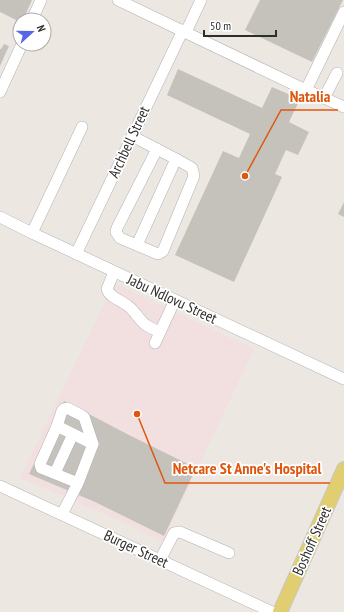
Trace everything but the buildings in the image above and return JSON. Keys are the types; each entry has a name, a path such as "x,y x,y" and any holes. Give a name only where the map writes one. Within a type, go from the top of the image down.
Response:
{"main road":[{"name":"Boshoff Street","path":"280,612 344,469"}],"street":[{"path":"36,12 41,0"},
{"path":"118,0 344,108"},
{"name":"Archbell Street","path":"76,254 132,136 201,0"},
{"path":"306,90 344,12"},
{"path":"0,92 18,52"},
{"path":"324,98 337,73"},
{"path":"32,234 82,127"},
{"path":"132,136 157,149 176,159 192,168 194,176 163,251 158,254 120,238 116,232 157,149"},
{"path":"138,245 176,159"},
{"name":"Jabu Ndlovu Street","path":"0,217 32,234 344,379"},
{"path":"114,272 107,289 108,292 112,297 127,305 145,324 160,332"},
{"path":"155,343 175,300"},
{"path":"62,514 78,484 93,444 84,417 67,408 62,411 40,464 41,468 78,484"},
{"path":"57,426 93,444"},
{"path":"55,473 73,434"},
{"name":"Burger Street","path":"0,486 272,612"},
{"path":"160,560 174,532 180,532 229,553"}],"shaded area":[{"path":"114,283 254,349 163,542 122,522 20,478"}],"place":[{"name":"Natalia","path":"245,176"},
{"name":"Netcare St Anne's Hospital","path":"137,414"}]}
